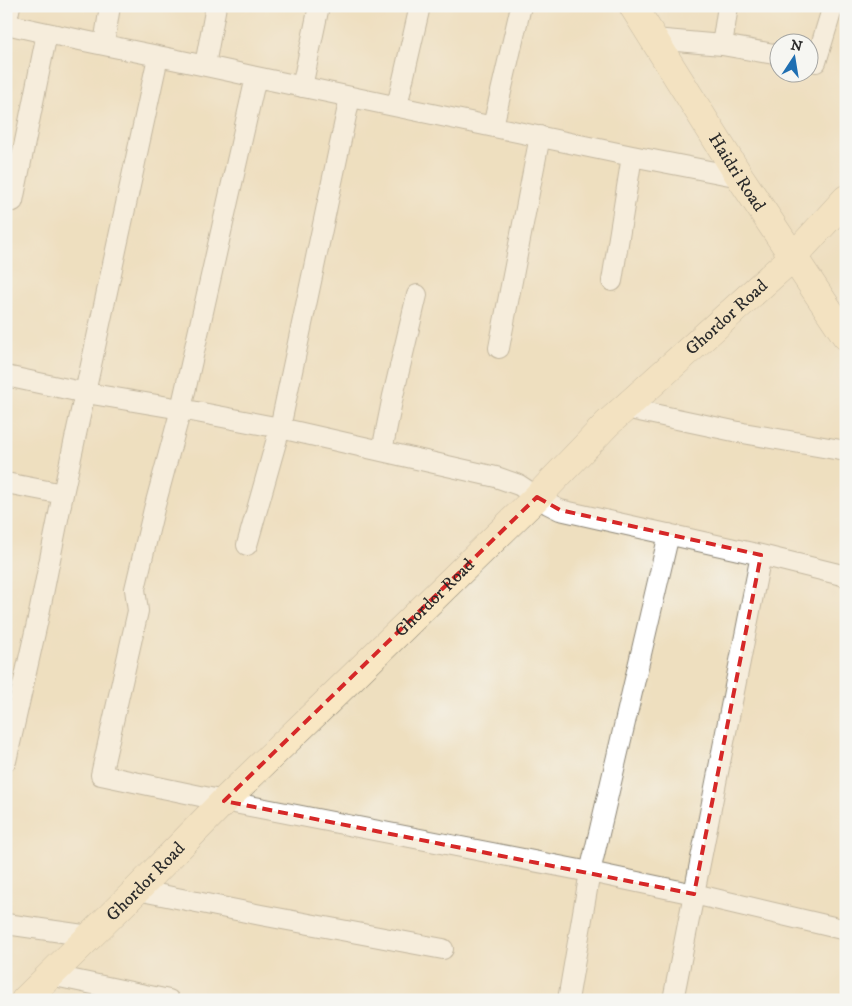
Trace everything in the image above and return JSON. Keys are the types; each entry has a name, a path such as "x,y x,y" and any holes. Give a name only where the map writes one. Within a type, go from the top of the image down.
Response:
{"main road":[{"name":"Haidri Road","path":"633,6 740,177 846,336"},
{"name":"Ghordor Road","path":"25,1000 224,801 322,708 537,497 607,424 794,256 846,199"}],"street":[{"path":"10,6 6,24 48,34 104,44 158,57 205,65 350,97 740,177"},
{"path":"104,44 110,6"},
{"path":"205,65 216,6"},
{"path":"302,86 319,6"},
{"path":"397,106 420,6"},
{"path":"493,126 521,6"},
{"path":"722,45 728,6"},
{"path":"820,50 834,6"},
{"path":"13,201 48,34"},
{"path":"654,39 722,45 770,54"},
{"path":"6,761 158,57"},
{"path":"256,77 181,409 135,589 138,611 101,775 224,801 590,872 694,894 846,930"},
{"path":"247,544 280,428 350,97"},
{"path":"499,348 540,136"},
{"path":"612,281 632,156"},
{"path":"382,451 417,295"},
{"path":"6,376 86,393 280,428 496,477 519,485 560,510 846,576"},
{"path":"624,408 743,433 846,451"},
{"path":"6,483 63,494"},
{"path":"568,1000 590,872 669,534"},
{"path":"673,1000 761,555"},
{"path":"137,890 443,949"},
{"path":"6,924 90,936"},
{"path":"50,975 169,1000"}],"highlighted area":[{"path":"537,497 560,510 761,555 694,894 224,801"}]}
